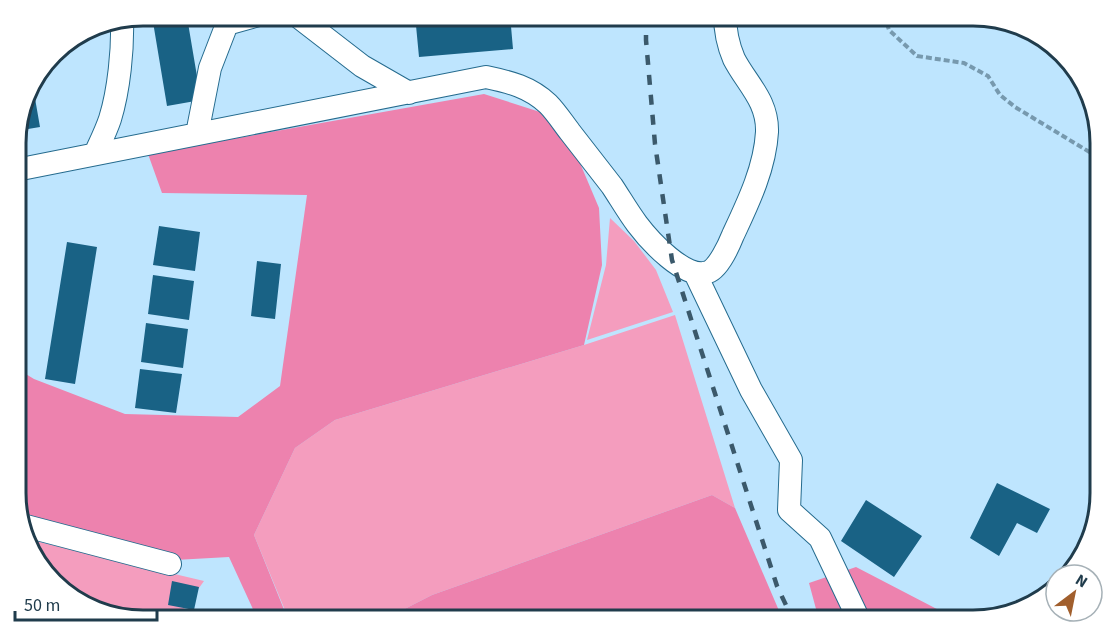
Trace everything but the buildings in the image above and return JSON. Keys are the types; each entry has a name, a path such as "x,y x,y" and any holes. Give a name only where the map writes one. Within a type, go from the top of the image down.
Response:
{"street":[{"path":"198,134 210,68 226,26"},
{"path":"310,26 362,66 409,93"},
{"path":"26,168 486,78 522,86 549,105 651,241 683,267 695,273 707,273 712,271 728,247 748,203 767,131 765,114 759,97 738,65 729,46 725,26"},
{"path":"95,154 110,119 116,92 122,28"},
{"path":"695,273 751,390 791,460 789,510 820,538 854,609"},
{"path":"31,527 170,564"}],"path":[{"path":"888,26 889,30 917,56 964,63 988,76 1000,95 1015,107 1090,152"}],"shaded area":[{"path":"484,94 540,112 577,156 599,208 602,265 584,345 335,420 295,448 254,535 284,610 253,610 229,557 175,560 30,525 26,508 26,374 125,414 238,417 280,386 307,195 162,193 148,154"},
{"path":"610,218 634,241 656,270 673,312 587,340 606,265"},
{"path":"675,315 735,508 712,495 432,595 403,610 285,610 254,535 295,448 335,420 584,345"},
{"path":"712,495 735,508 778,609 403,610 432,595"},
{"path":"37,541 204,581 183,610 142,610 112,606 84,594 65,581 45,558"},
{"path":"856,567 937,609 816,609 809,583"}],"railway":[{"path":"646,26 655,144 672,260 777,586 788,609"}]}
